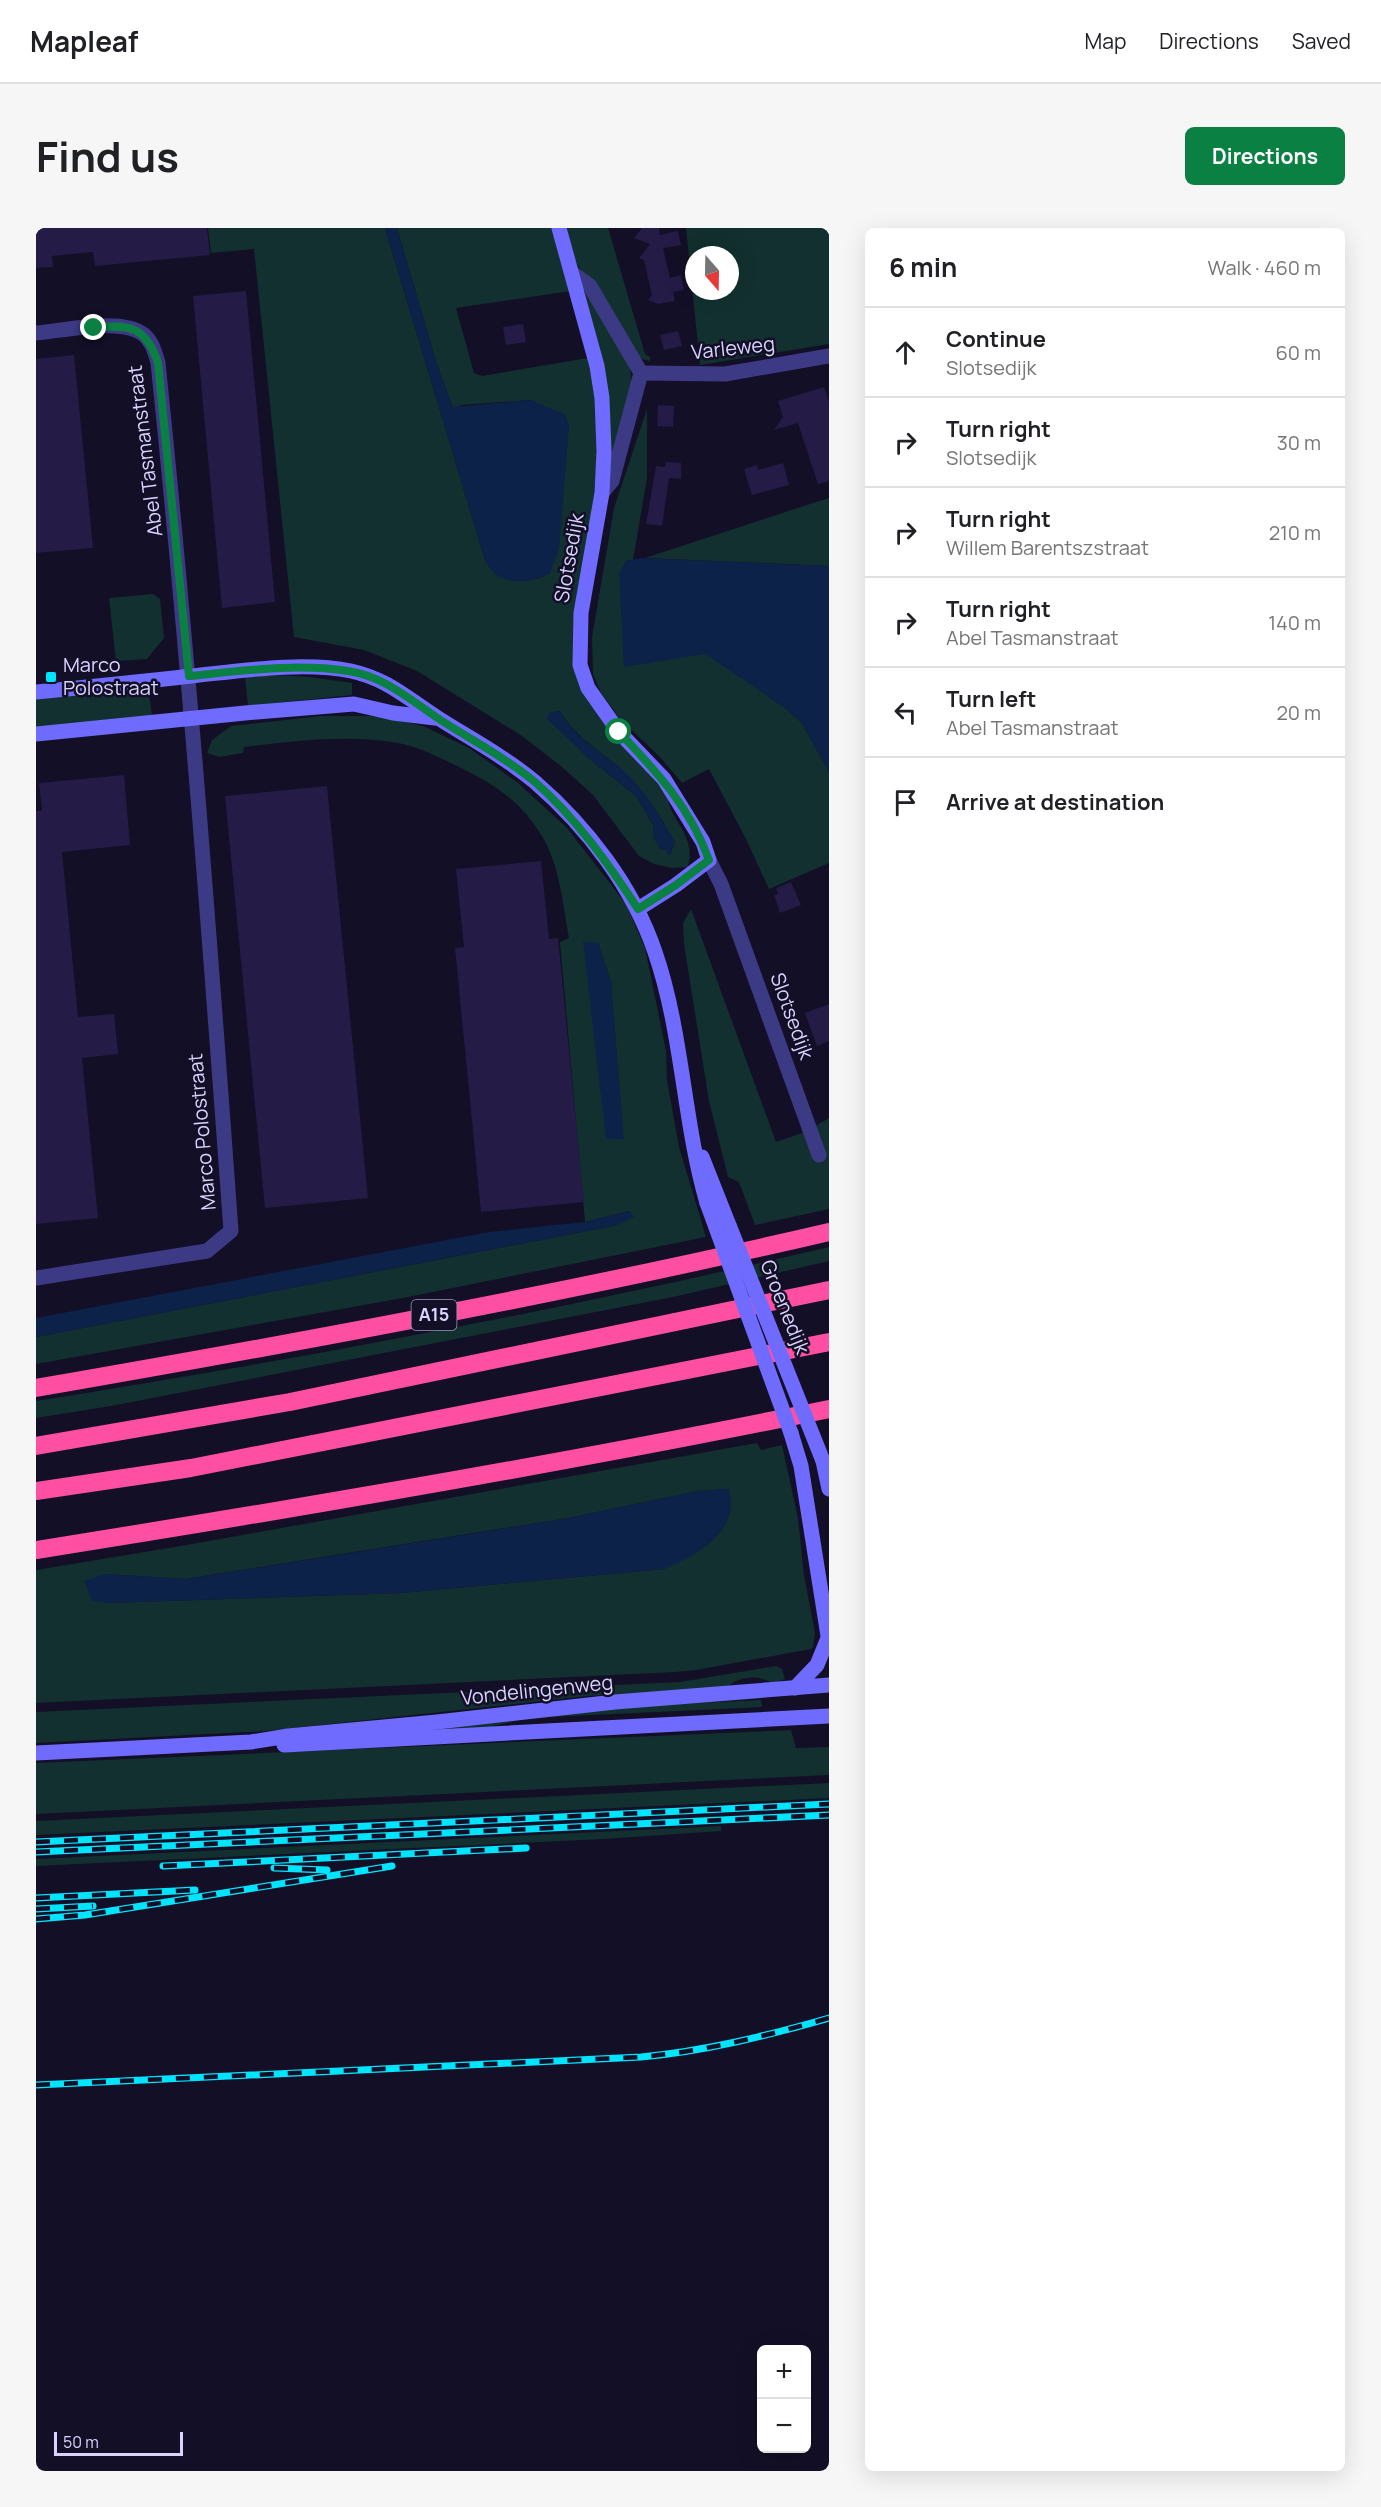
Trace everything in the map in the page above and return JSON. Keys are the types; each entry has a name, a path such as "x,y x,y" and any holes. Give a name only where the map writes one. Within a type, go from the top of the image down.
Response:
{"highway":[{"name":"A15","path":"36,1388 246,1352 553,1292 829,1232"},
{"path":"36,1446 301,1400 829,1290"},
{"path":"36,1491 202,1465 829,1342"},
{"path":"36,1550 344,1501 648,1446 829,1409"}],"main road":[{"name":"Slotsedijk","path":"559,228 597,366 602,398 604,452 602,493 581,613 580,665 588,688 619,732 664,779 703,842 709,860"},
{"name":"Groenedijk","path":"36,692 242,670 296,668 349,671 381,679 489,749 534,782 567,813 605,859 638,909 656,954 674,1025 695,1144 708,1170 713,1202 801,1466 829,1640"},
{"path":"36,734 354,704 393,713 439,718"},
{"path":"638,909 676,885 709,860"},
{"name":"Groenedijk","path":"713,1202 823,1461 829,1489"},
{"path":"795,1688 817,1665 829,1640"},
{"name":"Vondelingenweg","path":"36,1753 251,1742 288,1736 615,1702 829,1684"},
{"name":"Vondelingenweg","path":"251,1742 288,1746 829,1716"}],"street":[{"path":"571,272 590,286 641,373 612,481 602,493"},
{"name":"Abel Tasmanstraat","path":"36,333 123,326 144,335 153,346 158,363 189,676"},
{"name":"Varleweg","path":"641,373 725,374 829,356"},
{"path":"189,676 192,718"},
{"name":"Marco Polostraat","path":"36,1278 207,1251 231,1231 192,718"},
{"name":"Slotsedijk","path":"709,860 721,884 819,1155"}],"green space":[{"path":"208,228 385,228 485,560 509,576 530,580 550,573 531,400 462,405 453,408 437,365 397,228 554,228 571,291 456,308 474,373 482,376 588,358 596,389 601,446 573,651 644,764 668,796 671,809 687,840 690,852 688,867 672,868 654,864 639,856 593,795 562,767 522,736 417,671 364,650 294,637 254,249 211,253","holes":["560,711 583,739 621,769 637,785 675,843 671,851 660,849 653,836 653,825 636,796 587,757 550,713"]},
{"path":"567,228 608,228 645,354 650,357 650,361 642,359 636,353 575,261"},
{"path":"686,228 829,228 829,344 700,365 693,300 739,300 739,246 688,246"},
{"path":"583,293 587,293 628,358 632,382 611,470"},
{"path":"647,409 647,478 633,560 626,561 624,666 705,653 784,707 802,723 829,772 829,863 769,889 709,769 682,783 659,756 620,719 601,693 593,674 592,637 614,508"},
{"path":"829,498 829,566 645,558 810,504"},
{"path":"153,594 160,599 164,638 147,659 116,661 109,598"},
{"path":"274,675 352,683 352,695 248,706 245,677"},
{"path":"148,687 152,716 36,727 36,698"},
{"path":"321,716 371,716 423,726 469,748 517,782 567,828 626,904 645,948 666,1051 667,1080 679,1147 706,1237 403,1298 36,1364 36,1337 618,1225 629,1211 585,1222 560,942 569,938 560,887 549,849 527,815 499,790 477,776 432,754 398,743 379,740 321,739 244,747 243,753 219,757 207,753 212,740 231,726","holes":["598,943 611,982 623,1139 586,959"]},
{"path":"691,909 776,1142 805,1132 829,1118 829,1209 755,1225 739,1182 728,1177 709,1101 684,944 683,923"},
{"path":"829,1247 829,1261 673,1297 111,1406 36,1418 36,1401 434,1332 731,1270"},
{"path":"757,1443 761,1450 782,1445 798,1518 804,1575 815,1633 813,1647 675,1672 36,1703 36,1570","holes":["729,1489 665,1569 401,1593 108,1603 105,1574 185,1579 569,1518 698,1491"]},
{"path":"776,1666 782,1669 785,1679 773,1684 762,1679 749,1678 737,1681 726,1688 588,1696 266,1731 36,1743 36,1712 680,1682"},
{"path":"761,1700 762,1707 529,1718 493,1726 493,1730 422,1733 549,1714"},
{"path":"791,1730 796,1748 829,1747 829,1775 36,1814 36,1763"},
{"path":"829,1783 829,1798 36,1835 36,1821"},
{"path":"721,1826 721,1831 603,1839 36,1866 36,1859"}],"water":[{"path":"385,228 397,228 437,365 453,407 531,400 566,415 569,427 559,549 550,573 532,580 513,581 497,575 485,560"},
{"path":"641,558 829,566 829,772 802,723 784,707 705,654 624,667 619,573 626,561"},
{"path":"560,711 583,739 622,769 644,793 675,843 671,850 672,854 668,856 666,850 660,849 653,836 653,825 636,796 587,757 547,719 549,713"},
{"path":"583,942 598,943 611,982 624,1139 606,1139"},
{"path":"630,1211 634,1217 618,1225 36,1337 36,1318 489,1232 585,1222"},
{"path":"729,1489 731,1509 722,1530 696,1553 665,1569 401,1593 108,1603 92,1601 84,1581 105,1574 186,1579 569,1518 698,1491"}],"building":[{"path":"36,228 207,228 210,255 95,266 93,252 52,256 53,267 36,268"},
{"path":"642,228 659,228 660,235 678,231 681,245 663,248 670,278 681,275 684,290 673,292 675,301 658,304 648,300 652,295 644,260 639,258 650,244 634,238"},
{"path":"246,291 275,602 222,608 193,296"},
{"path":"523,324 526,342 506,345 503,327"},
{"path":"678,331 682,346 664,350 660,335"},
{"path":"74,355 93,548 36,553 36,359"},
{"path":"824,387 829,402 829,481 818,484 798,423 774,430 783,417 778,401"},
{"path":"658,405 674,406 673,427 657,426"},
{"path":"666,462 681,463 681,479 669,478 662,526 646,524 656,466 665,467"},
{"path":"783,463 789,485 752,495 744,469 757,465 758,470"},
{"path":"124,775 130,845 62,852 78,1017 114,1014 118,1054 82,1058 98,1218 36,1224 36,811 42,811 39,783"},
{"path":"327,786 368,1198 265,1208 225,796"},
{"path":"541,861 549,939 558,938 584,1202 481,1212 455,948 464,947 456,869"},
{"path":"791,882 801,905 780,913 774,895 778,894 776,888"},
{"path":"829,1004 829,1041 817,1046 805,1013"}],"railway":[{"path":"36,1842 829,1804"},
{"path":"36,1852 829,1815"},
{"path":"163,1866 526,1848"},
{"path":"36,1919 85,1915 392,1866"},
{"path":"274,1868 327,1870"},
{"path":"36,1898 195,1890"},
{"path":"36,1909 93,1906"},
{"path":"36,2085 641,2057 736,2042 829,2018"}],"place":[{"name":"Marco Polostraat","path":"51,677"}],"route":[{"path":"94,328 123,326 134,329 144,335 153,346 158,363 189,676 242,670 296,668 349,671 381,679 489,749 534,782 567,813 605,859 638,909 676,885 709,860 703,842 664,779 619,732"}]}
